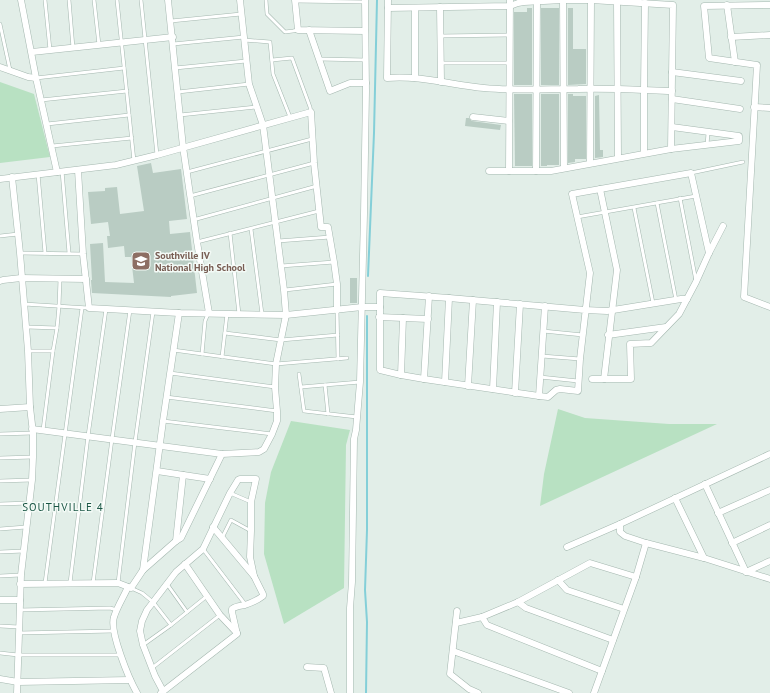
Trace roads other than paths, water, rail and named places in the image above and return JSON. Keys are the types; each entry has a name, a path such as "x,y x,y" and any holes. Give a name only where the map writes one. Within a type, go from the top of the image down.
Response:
{"street":[{"path":"21,0 36,78 59,171"},
{"path":"168,0 183,147 193,220 209,313"},
{"path":"32,431 43,430 222,454 259,452 264,449 272,434 277,421 278,411 275,387 276,364 286,315 267,151 263,126 249,84 240,0"},
{"path":"388,0 387,78 415,78 484,88 672,91"},
{"path":"388,8 440,7 564,0 591,0 673,5 671,149"},
{"path":"564,0 564,168"},
{"path":"590,163 591,0"},
{"path":"295,1 298,30 365,31"},
{"path":"350,693 350,608 352,582 354,439 360,382 362,307 366,83 365,1"},
{"path":"536,171 537,1"},
{"path":"617,2 618,158"},
{"path":"509,171 510,3"},
{"path":"644,153 645,3"},
{"path":"727,5 735,62"},
{"path":"770,5 704,6 709,58 757,65 744,297 770,307 770,302"},
{"path":"440,7 441,82"},
{"path":"415,8 415,78"},
{"path":"309,30 330,91 350,83 366,83"},
{"path":"731,37 770,35"},
{"path":"32,52 146,40 173,41"},
{"path":"0,67 28,77 36,78"},
{"path":"672,72 741,81"},
{"path":"672,99 740,109"},
{"path":"754,107 770,108"},
{"path":"0,179 116,165 311,112 314,163 321,227 328,227 334,262 338,310"},
{"path":"473,117 509,121"},
{"path":"489,171 551,171 644,153 739,141 739,136 672,127"},
{"path":"78,170 86,279 85,308 179,313 286,315 362,307 380,307"},
{"path":"687,299 681,298 607,311 585,310 429,296 380,293 380,370 424,379 548,397 556,390 560,389 578,391 582,335 585,310 590,273 572,194 691,173 709,253"},
{"path":"12,177 28,351 33,457 30,503 20,584 17,693"},
{"path":"600,189 617,270 608,335 604,379"},
{"path":"592,379 631,379 630,344 651,343 679,314 723,226"},
{"path":"0,281 21,278 86,279"},
{"path":"424,379 429,296"},
{"path":"445,382 449,298"},
{"path":"468,386 473,300"},
{"path":"493,389 497,302"},
{"path":"515,393 520,304"},
{"path":"539,396 545,306"},
{"path":"144,570 166,397 179,313"},
{"path":"379,318 428,319"},
{"path":"401,375 403,318"},
{"path":"608,335 666,327"},
{"path":"0,409 30,407"},
{"path":"137,693 120,655 114,631 113,618 130,587 144,570 181,538 222,454"},
{"path":"567,547 770,454"},
{"path":"157,471 210,479"},
{"path":"176,541 183,475"},
{"path":"256,478 251,502 250,557 254,576 262,596 232,609 237,634 162,692 143,645 140,631 142,621 147,610 176,572 203,549 213,526 238,480 256,478"},
{"path":"704,484 746,572"},
{"path":"718,513 770,490"},
{"path":"675,498 704,558"},
{"path":"620,524 620,532 622,534 646,543 704,558 770,579"},
{"path":"732,542 770,525"},
{"path":"213,526 254,576"},
{"path":"594,693 636,577 646,543"},
{"path":"746,572 770,561"},
{"path":"456,623 482,617 518,602 590,563 636,577"},
{"path":"185,564 220,615 237,634"},
{"path":"558,580 567,590 624,609"},
{"path":"20,584 118,583 130,587"},
{"path":"0,600 20,600"},
{"path":"518,602 526,608 613,640"},
{"path":"457,611 450,674 469,689 478,693"},
{"path":"482,617 487,625 602,671"},
{"path":"453,651 569,693"},
{"path":"307,667 324,668 331,693"},
{"path":"0,679 18,682 130,680"}],"lane":[{"path":"45,0 50,50"},
{"path":"69,0 73,48"},
{"path":"94,0 99,45"},
{"path":"117,0 134,161"},
{"path":"141,0 157,155"},
{"path":"266,0 267,14 282,30 285,32 298,30"},
{"path":"295,1 365,1"},
{"path":"171,22 242,14"},
{"path":"0,24 10,71"},
{"path":"440,36 510,35"},
{"path":"173,41 244,38 270,42 273,74 290,118"},
{"path":"272,60 292,58 311,112"},
{"path":"319,59 366,60"},
{"path":"175,68 246,61"},
{"path":"441,63 509,63"},
{"path":"36,78 124,68"},
{"path":"178,92 249,84"},
{"path":"41,100 127,91"},
{"path":"180,115 257,107"},
{"path":"47,124 129,115"},
{"path":"707,145 708,132"},
{"path":"52,146 132,138"},
{"path":"187,172 312,139"},
{"path":"691,173 743,162"},
{"path":"190,196 314,163"},
{"path":"59,171 68,254"},
{"path":"38,174 44,253"},
{"path":"193,220 317,186"},
{"path":"577,217 696,196"},
{"path":"680,198 696,282"},
{"path":"658,203 676,300"},
{"path":"634,208 653,303"},
{"path":"197,242 319,211"},
{"path":"251,229 262,314"},
{"path":"0,236 18,234"},
{"path":"230,234 239,314"},
{"path":"278,241 330,237"},
{"path":"20,253 83,254"},
{"path":"281,266 334,262"},
{"path":"43,430 52,351 57,328 60,279"},
{"path":"284,290 336,284"},
{"path":"24,304 85,308 45,584"},
{"path":"70,584 88,436 106,309"},
{"path":"93,583 130,310"},
{"path":"338,310 338,359"},
{"path":"118,583 135,442 153,312"},
{"path":"202,354 205,321 209,313"},
{"path":"222,357 227,314"},
{"path":"26,327 57,328"},
{"path":"543,332 582,335"},
{"path":"225,333 282,340 338,335"},
{"path":"173,350 276,364 348,358"},
{"path":"28,351 52,351"},
{"path":"541,356 580,359"},
{"path":"170,374 275,387"},
{"path":"299,374 304,411 357,417"},
{"path":"540,377 578,381"},
{"path":"301,387 360,382"},
{"path":"325,384 328,414"},
{"path":"166,397 278,411"},
{"path":"163,421 272,434"},
{"path":"0,434 32,431"},
{"path":"0,458 33,457"},
{"path":"0,482 32,480"},
{"path":"230,493 251,502"},
{"path":"0,504 30,503"},
{"path":"222,538 231,520 250,531"},
{"path":"0,529 26,527"},
{"path":"203,549 245,604"},
{"path":"0,552 24,551"},
{"path":"0,576 21,575"},
{"path":"167,584 187,612"},
{"path":"130,587 153,602 171,625"},
{"path":"143,645 171,625 206,596"},
{"path":"19,610 110,608 117,610"},
{"path":"152,668 220,615"},
{"path":"0,626 19,630 114,631"},
{"path":"0,653 18,655 120,655"}],"waterway":[{"path":"368,276 374,133 377,0"},
{"path":"366,693 367,622 365,590 367,530 367,316"}],"place":[{"name":"Southville IV National High School","path":"141,261"}],"district":[{"name":"SOUTHVILLE 4","path":"63,507"}]}
